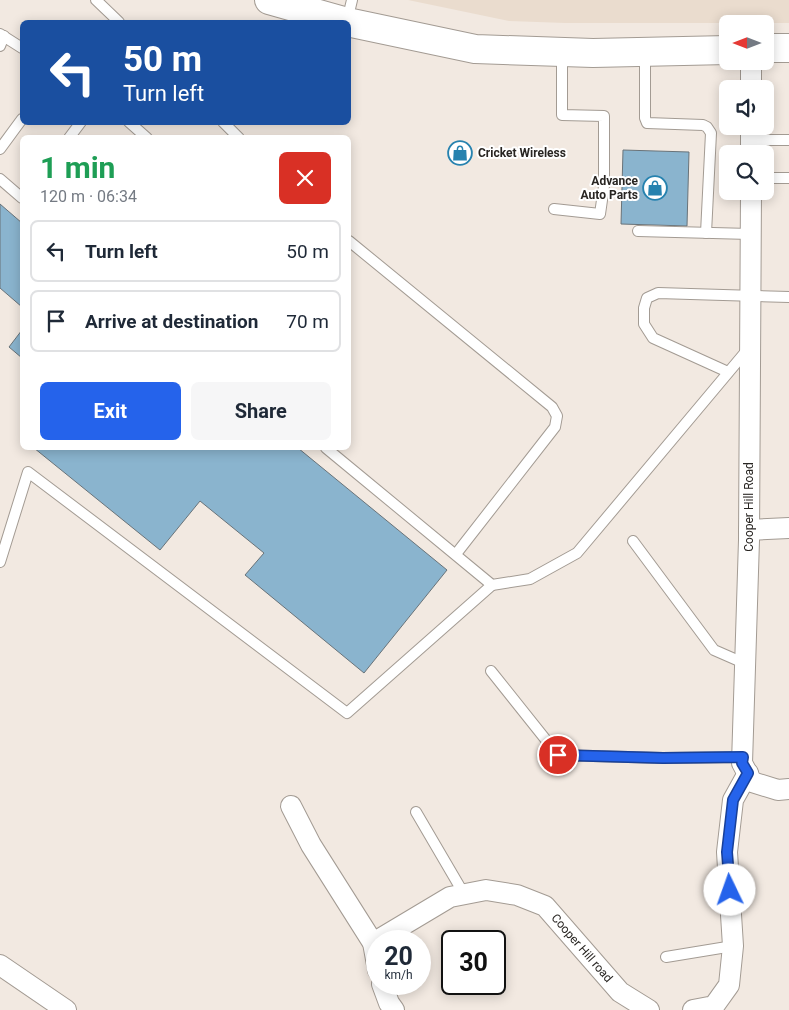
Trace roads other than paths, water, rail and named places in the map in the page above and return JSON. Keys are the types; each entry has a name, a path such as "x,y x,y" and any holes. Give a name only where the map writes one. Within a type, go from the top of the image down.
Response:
{"main road":[{"path":"269,0 340,20"},
{"path":"351,23 475,49 594,54 719,50"},
{"path":"774,48 789,48"}],"street":[{"name":"Cooper Hill Road","path":"745,765 749,530 751,200"},
{"path":"749,530 789,528"},
{"path":"745,765 752,782 778,790 789,790"},
{"path":"693,1010 714,1006 729,986 733,946 727,852 733,800 745,765"},
{"path":"291,806 312,845 366,933"},
{"name":"Cooper Hill road","path":"396,930 450,897 486,890 517,895 545,906 620,992 650,1010"},
{"path":"0,965 66,1010"},
{"path":"386,995 394,1010"}],"lane":[{"path":"96,0 117,20"},
{"path":"347,20 352,0"},
{"path":"1,39 20,47"},
{"path":"554,209 600,214 604,186 604,116 562,115 562,52"},
{"path":"645,52 646,121 650,124 703,125 711,133 706,233"},
{"path":"0,148 20,123"},
{"path":"226,125 236,135"},
{"path":"133,126 144,135"},
{"path":"751,140 789,140"},
{"path":"774,178 789,178"},
{"path":"0,179 20,194"},
{"path":"638,231 750,234"},
{"path":"351,243 552,407 557,416 555,427 456,554"},
{"path":"728,372 653,338 644,324 647,298 658,293 789,296"},
{"path":"0,562 28,472 347,713 492,585 530,580 577,553 750,347"},
{"path":"328,450 492,585"},
{"path":"633,541 714,650 746,664"},
{"path":"491,671 558,755 663,758 745,765"},
{"path":"416,812 464,894"},
{"path":"666,957 733,946"}],"place":[{"name":"Cricket Wireless","path":"460,153"},
{"name":"Advance Auto Parts","path":"655,188"}]}
